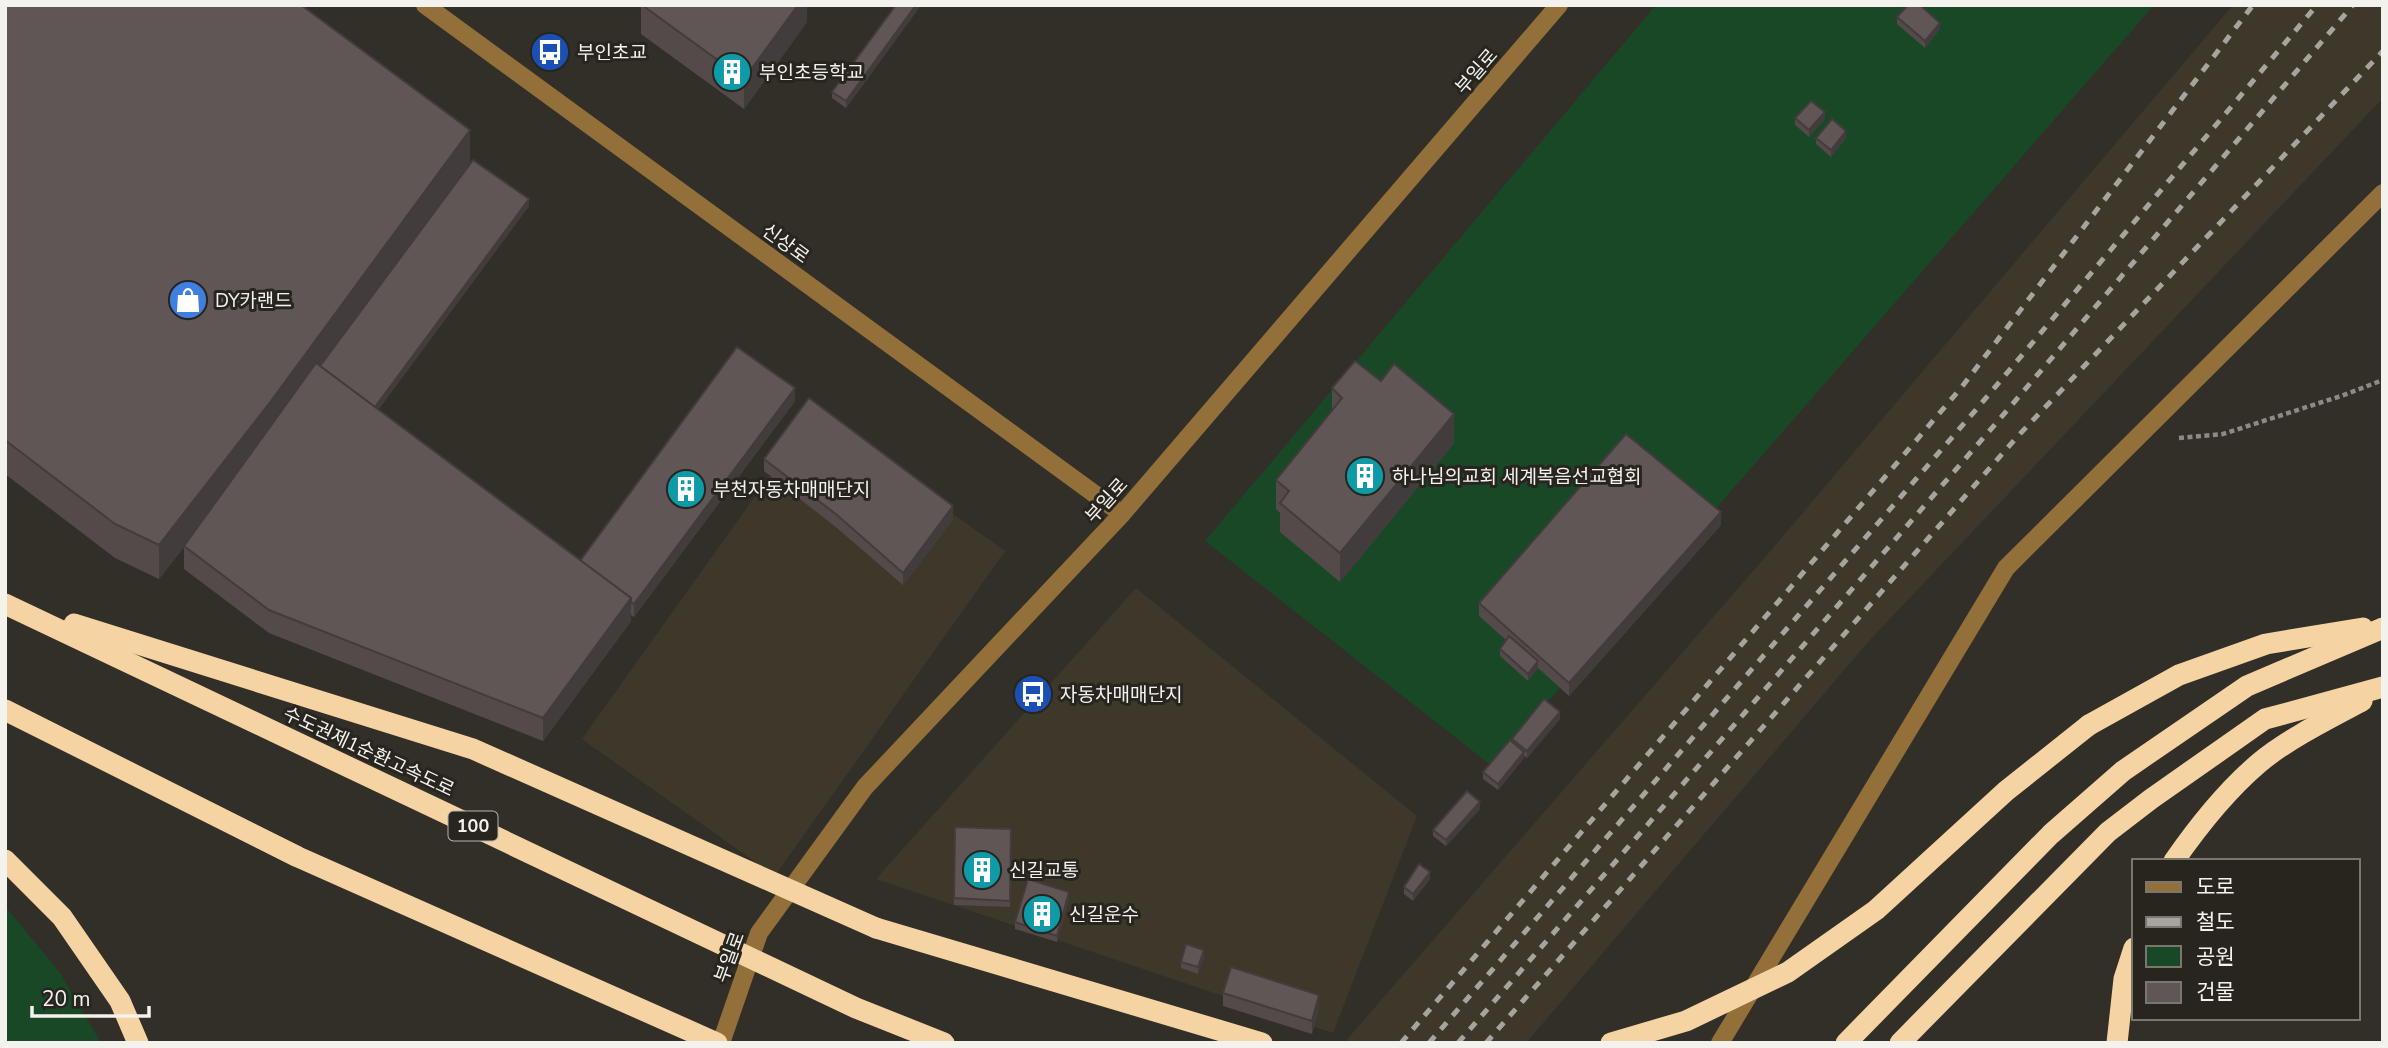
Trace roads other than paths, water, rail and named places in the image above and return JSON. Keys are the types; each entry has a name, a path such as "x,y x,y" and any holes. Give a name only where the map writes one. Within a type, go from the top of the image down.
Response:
{"highway":[{"path":"5,603 473,749 876,928 1262,1043"},
{"name":"수도권제1순환고속도로","path":"5,603 856,1008 944,1043"},
{"path":"1611,1043 1686,1021 1788,972 1876,909 2006,791 2089,725 2179,675 2266,644 2383,626"},
{"path":"1846,1043 2051,834 2123,771 2247,686 2383,626"},
{"path":"1900,1043 2108,832 2151,799 2265,719 2383,688"},
{"path":"2175,859 2202,820 2260,762 2383,688"},
{"path":"5,710 298,857 719,1043"},
{"path":"5,860 62,917 120,1001 138,1043"},
{"path":"2118,1043 2124,979 2132,954"}],"street":[{"name":"신상로","path":"425,5 1122,514"},
{"name":"부일로","path":"719,1043 759,933 865,787 1122,514 1559,5"},
{"path":"1720,1043 2007,568 2383,193"}],"railway":[{"path":"1401,1043 1961,388 2253,5"},
{"path":"1429,1043 1980,405 2317,5"},
{"path":"1458,1043 1998,421 2353,5"},
{"path":"1486,1043 2017,437 2383,51"}],"place":[{"name":"부인초교","path":"550,52"},
{"name":"부인초등학교","path":"732,72"},
{"name":"DY카랜드","path":"188,300"},
{"name":"하나님의교회 세계복음선교협회","path":"1365,476"},
{"name":"부천자동차매매단지","path":"686,489"},
{"name":"자동차매매단지","path":"1033,694"},
{"name":"신길교통","path":"982,870"},
{"name":"신길운수","path":"1042,914"}]}
